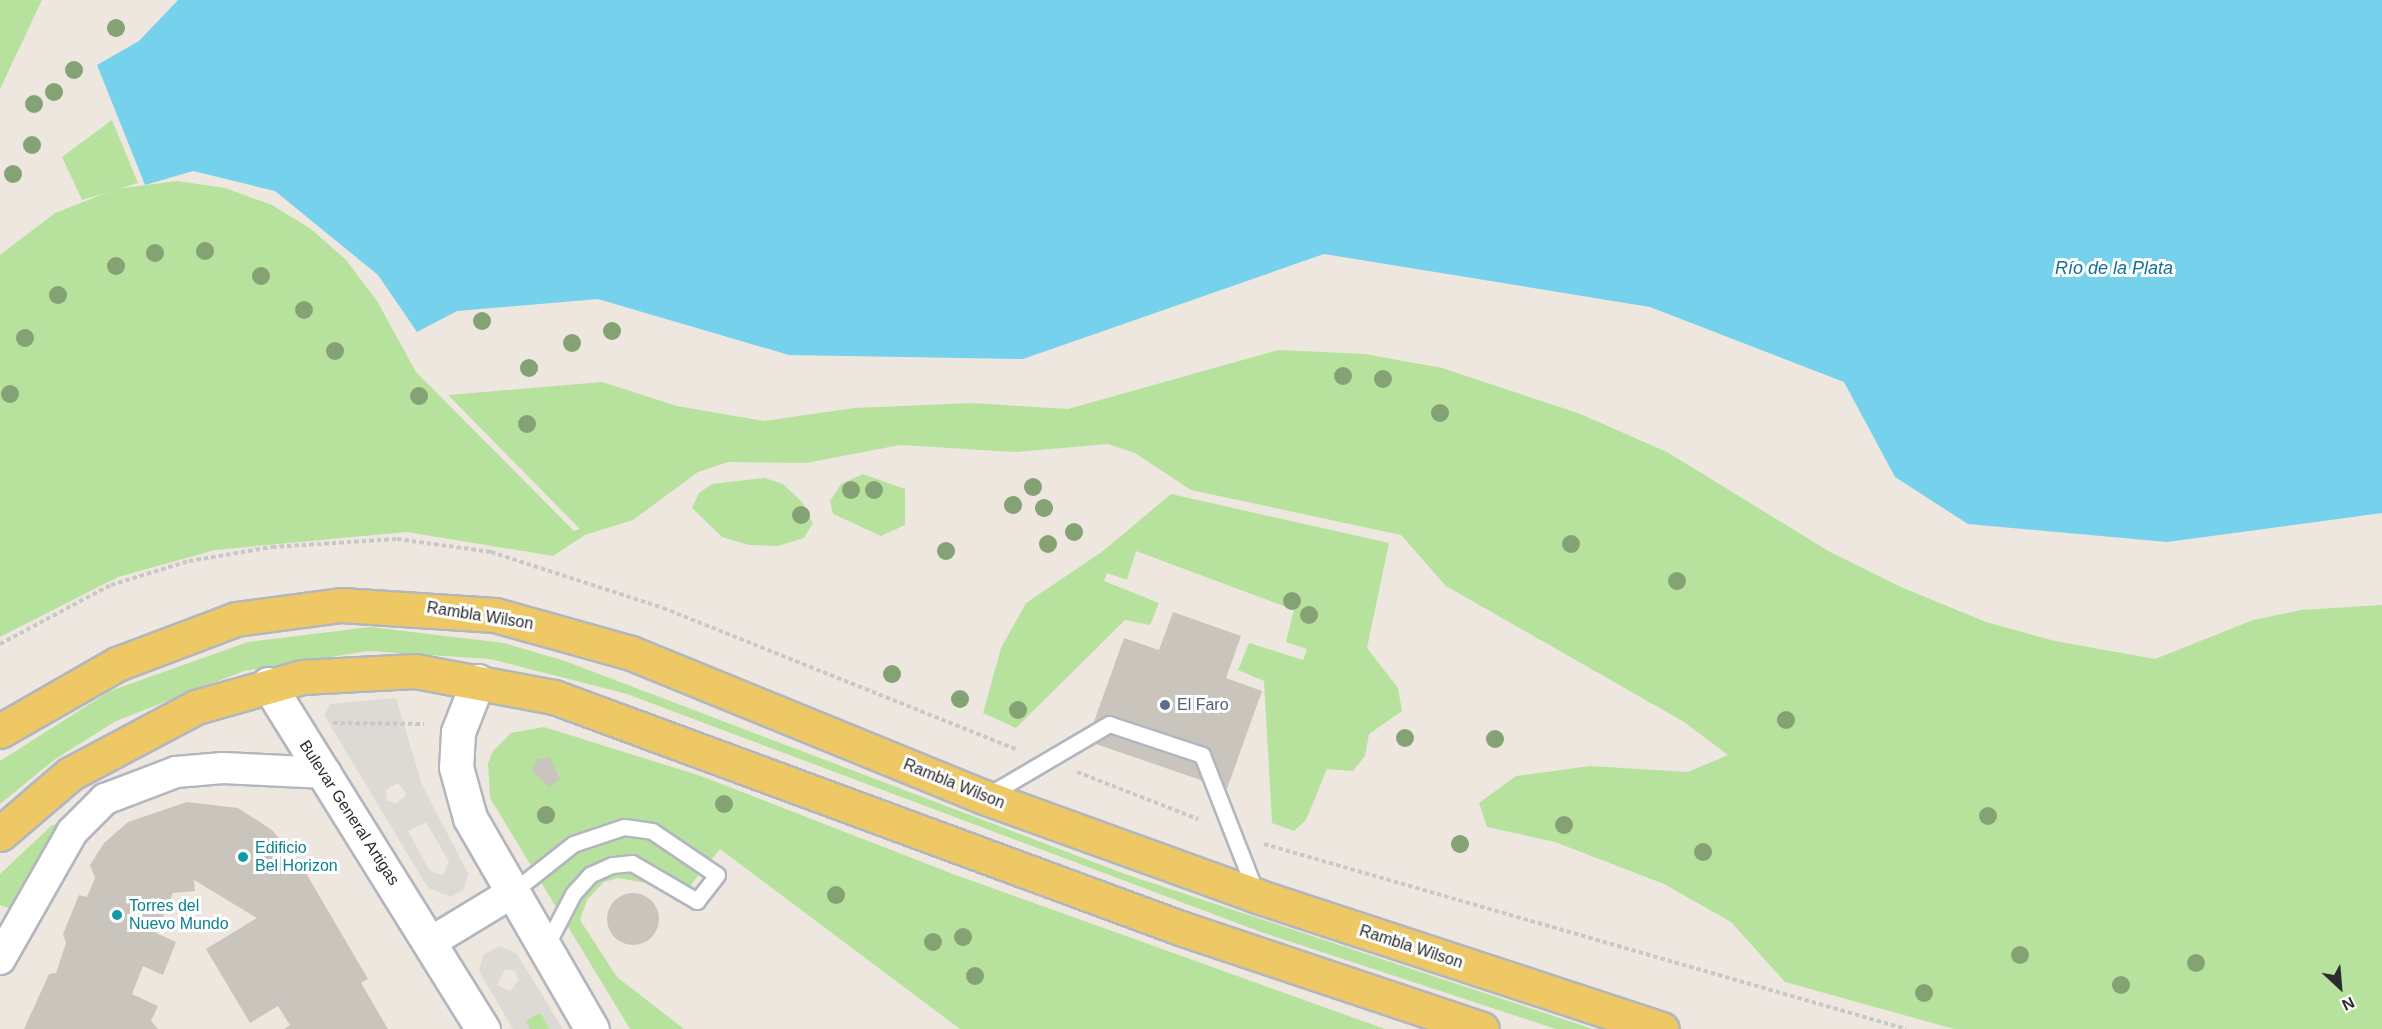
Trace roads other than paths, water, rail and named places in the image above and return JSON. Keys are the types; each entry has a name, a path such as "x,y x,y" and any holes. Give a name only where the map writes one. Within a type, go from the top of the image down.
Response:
{"main road":[{"name":"Rambla Wilson","path":"0,731 117,664 236,620 298,609 391,604 495,615 550,628 630,653 984,797 1257,896 1662,1029"},
{"path":"0,834 70,774 167,718 268,684 415,671 554,697 1172,925 1482,1029"},
{"path":"478,681 458,732 456,767 470,818 510,894 592,1029"},
{"name":"Bulevar General Artigas","path":"268,684 295,731 326,773 483,1029"}],"street":[{"path":"0,959 72,832 105,799 176,772 223,768 326,773"},
{"path":"431,942 510,894"}],"lane":[{"path":"984,797 1109,724 1202,755 1257,896"},
{"path":"510,894 573,844 624,827 652,831 717,875 697,901 632,863 612,865 590,875 573,894 544,949"}],"water":[{"name":"Río de la Plata","path":"178,0 2382,0 2382,513 2167,542 1968,524 1895,477 1844,382 1650,307 1324,254 1023,359 789,355 598,299 457,311 417,332 378,275 275,191 193,171 145,185 97,65 139,41"}],"place":[{"name":"El Faro","path":"1165,705"},
{"name":"Edificio Bel Horizon","path":"243,857"},
{"name":"Torres del Nuevo Mundo","path":"117,915"}]}
